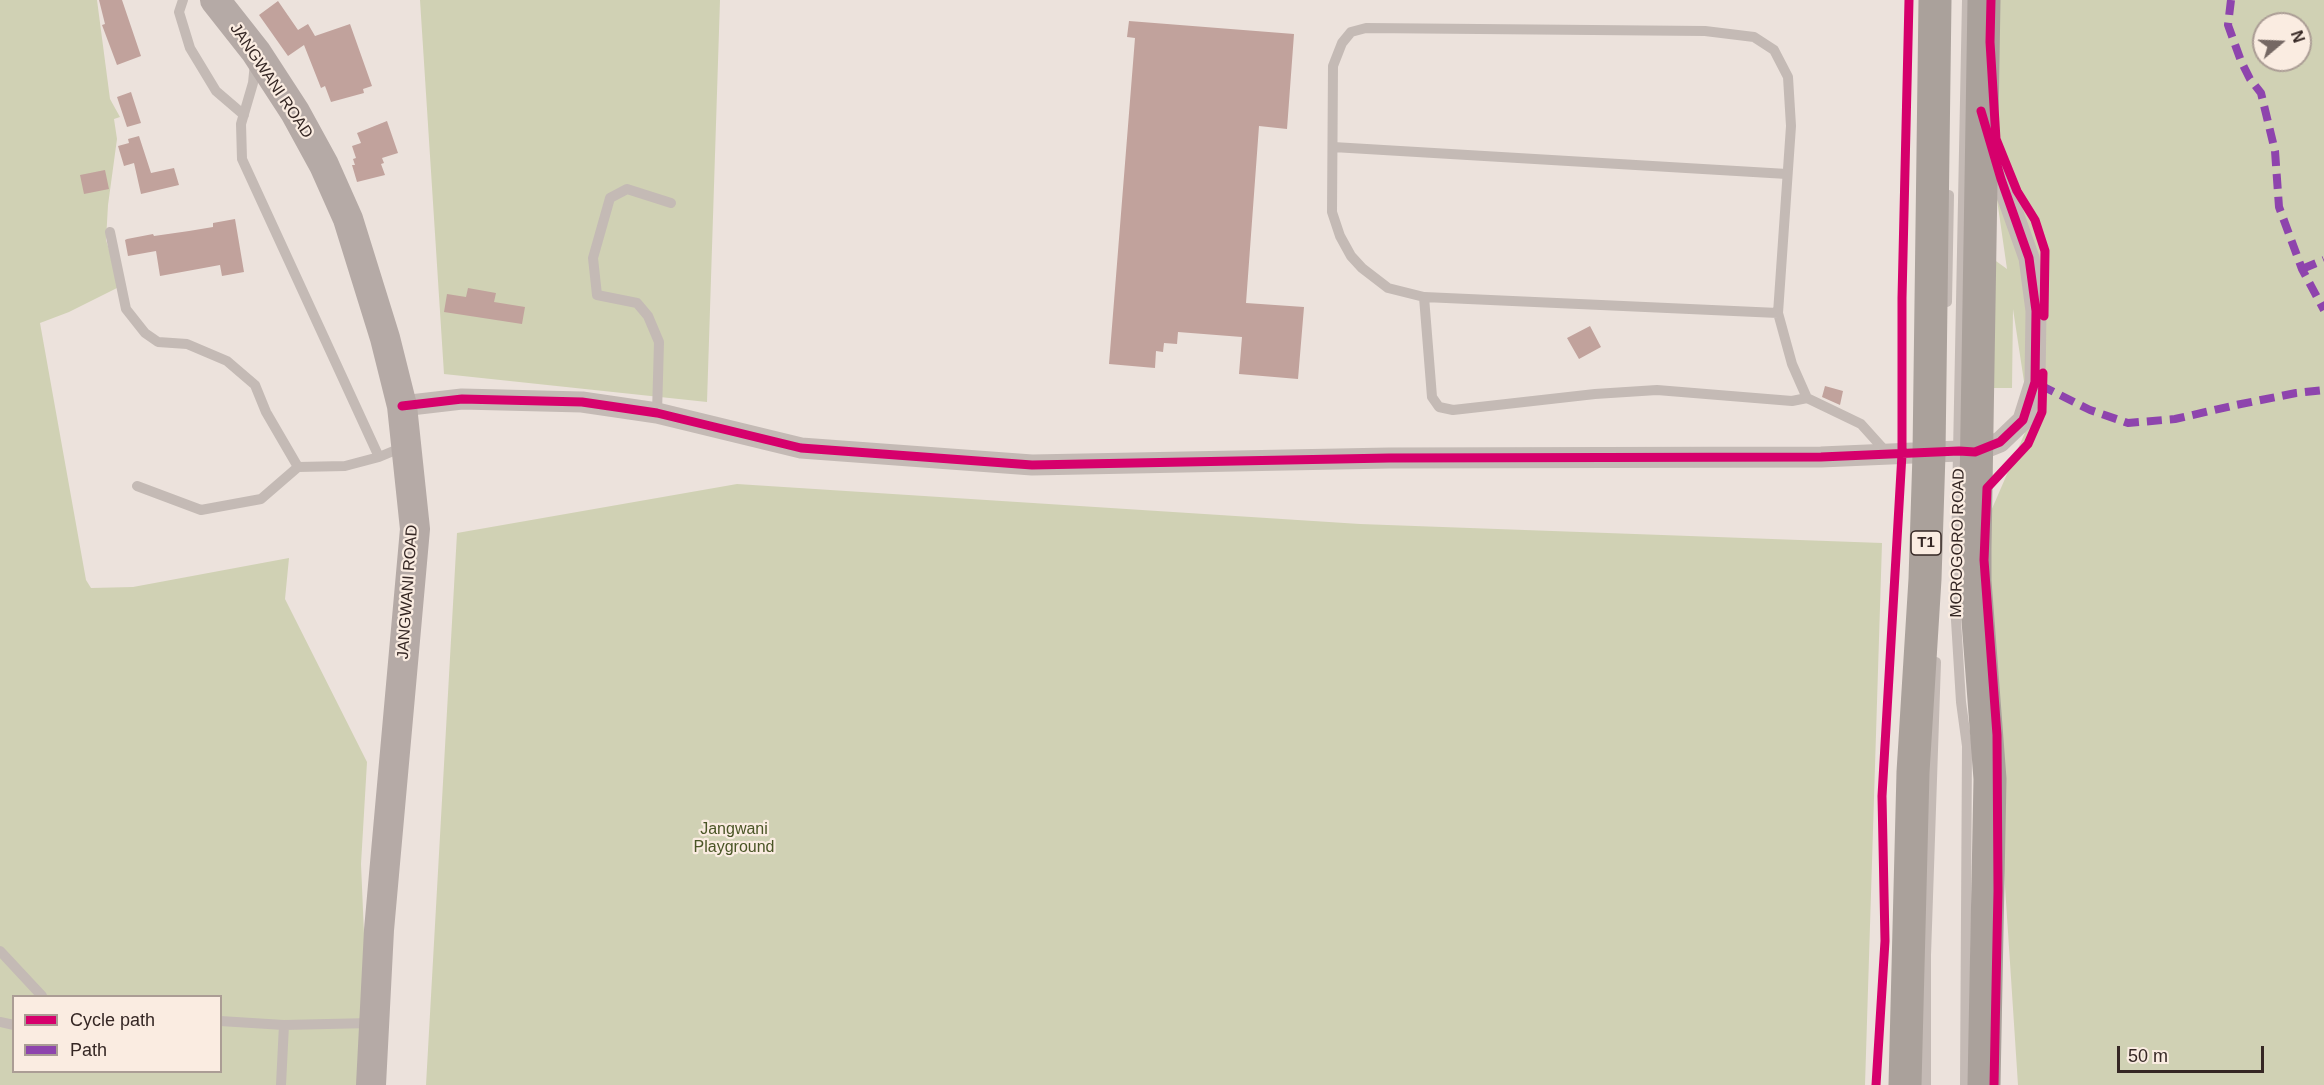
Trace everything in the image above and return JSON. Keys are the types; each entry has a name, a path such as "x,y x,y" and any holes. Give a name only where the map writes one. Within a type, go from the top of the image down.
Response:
{"highway":[{"name":"MOROGORO ROAD","path":"1935,0 1949,452 1975,581 1990,779 1984,1085"},
{"name":"MOROGORO ROAD","path":"1905,1085 1913,772 1925,579 1949,452 1981,111 1984,0"}],"street":[{"name":"JANGWANI ROAD","path":"215,0 256,52 295,112 324,165 348,219 385,338 402,406 392,452 415,529 379,930 371,1085"},
{"path":"402,406 462,399 582,402 657,413 801,448 1032,465 1400,458 1821,458 1949,452 2000,442 2023,420 2035,382 2036,311 2029,258 2001,179 1981,111"}],"lane":[{"path":"183,0 179,12 190,48 216,91 244,115"},
{"name":"MOROGORO ROAD","path":"1965,1085 1967,746 1961,702 1955,604 1949,452 1966,0"},
{"path":"1778,313 1424,297 1388,288 1362,268 1351,256 1340,236 1332,212 1333,66 1342,43 1351,32 1366,28 1705,31 1754,37 1774,50 1788,76 1791,126 1778,313 1792,364 1807,398"},
{"path":"137,486 201,510 261,499 298,467 345,465 392,452 242,159 242,124 254,83 256,52"},
{"path":"1333,147 1787,174"},
{"path":"657,413 659,342 648,316 637,303 597,295 593,258 610,198 627,189 671,203"},
{"path":"1947,319 1949,189"},
{"path":"110,232 126,309 145,333 158,342 187,344 227,361 255,386 266,412 298,467"},
{"path":"1424,297 1432,397 1439,407 1453,410 1595,394 1658,390 1792,401 1807,398 1862,424 1889,454"},
{"path":"1926,1085 1926,955 1937,651"},
{"path":"0,951 41,995"},
{"path":"222,1021 285,1025 374,1023"},
{"path":"281,1085 285,1025"}],"green space":[{"path":"0,0 97,0 110,99 120,117 114,119 117,139 108,205 106,240 121,286 69,312 40,323 86,580 91,588 133,587 289,558 285,599 367,762 361,864 365,957 361,1085 0,1085"},
{"path":"420,0 720,0 707,402 444,374"},
{"path":"1989,0 2324,0 2324,1085 2018,1085 1997,764 1975,548 2030,421 2013,309 2012,388 1983,388 1989,256 2007,269 1982,95"},
{"name":"Jangwani Playground","path":"737,484 1360,524 1882,543 1865,1085 426,1085 457,533"}],"building":[{"path":"99,0 122,0 141,56 117,65 102,25 105,24"},
{"path":"278,1 298,30 308,24 315,36 350,24 372,86 363,89 364,93 331,102 325,86 321,88 304,45 288,56 259,15"},
{"path":"1129,21 1294,34 1287,129 1259,126 1246,303 1304,307 1298,379 1239,374 1242,337 1178,332 1177,344 1164,343 1163,352 1156,351 1155,368 1109,364 1135,38 1127,37"},
{"path":"131,92 141,123 127,127 117,97"},
{"path":"387,121 398,153 382,158 384,163 381,164 385,175 357,182 352,165 355,165 353,159 356,158 352,146 361,143 357,133"},
{"path":"139,136 151,173 174,168 179,185 141,194 134,163 124,166 118,146 129,143 128,139"},
{"path":"105,170 109,189 84,194 80,175"},
{"path":"235,219 244,272 222,276 220,265 160,276 156,251 128,256 125,240 127,239 213,227 213,223"},
{"path":"468,288 496,293 494,302 525,307 522,324 444,312 447,294 466,297"},
{"path":"1590,326 1601,347 1579,359 1567,338"},
{"path":"1825,386 1843,391 1840,405 1822,397"}],"marked path":[{"path":"2231,0 2228,25 2241,61 2250,79 2261,93 2275,151 2279,207 2302,269 2324,310"},
{"path":"2302,269 2324,260"},
{"path":"2040,385 2090,410 2128,423 2175,419 2296,393 2324,390"}],"cycle path":[{"path":"1876,1085 1885,941 1882,796 1902,454 1902,298 1909,0"},
{"path":"1991,0 1990,42 1996,139 2017,191 2035,220 2045,251 2044,316"},
{"path":"402,406 462,399 582,402 657,413 801,448 1032,465 1389,458 1821,457 1975,452 2000,442 2023,420 2035,382 2036,311 2029,258 2001,179 1981,111"},
{"path":"1994,1085 1998,891 1997,735 1984,560 1987,488 2028,444 2042,412 2043,373"}]}
